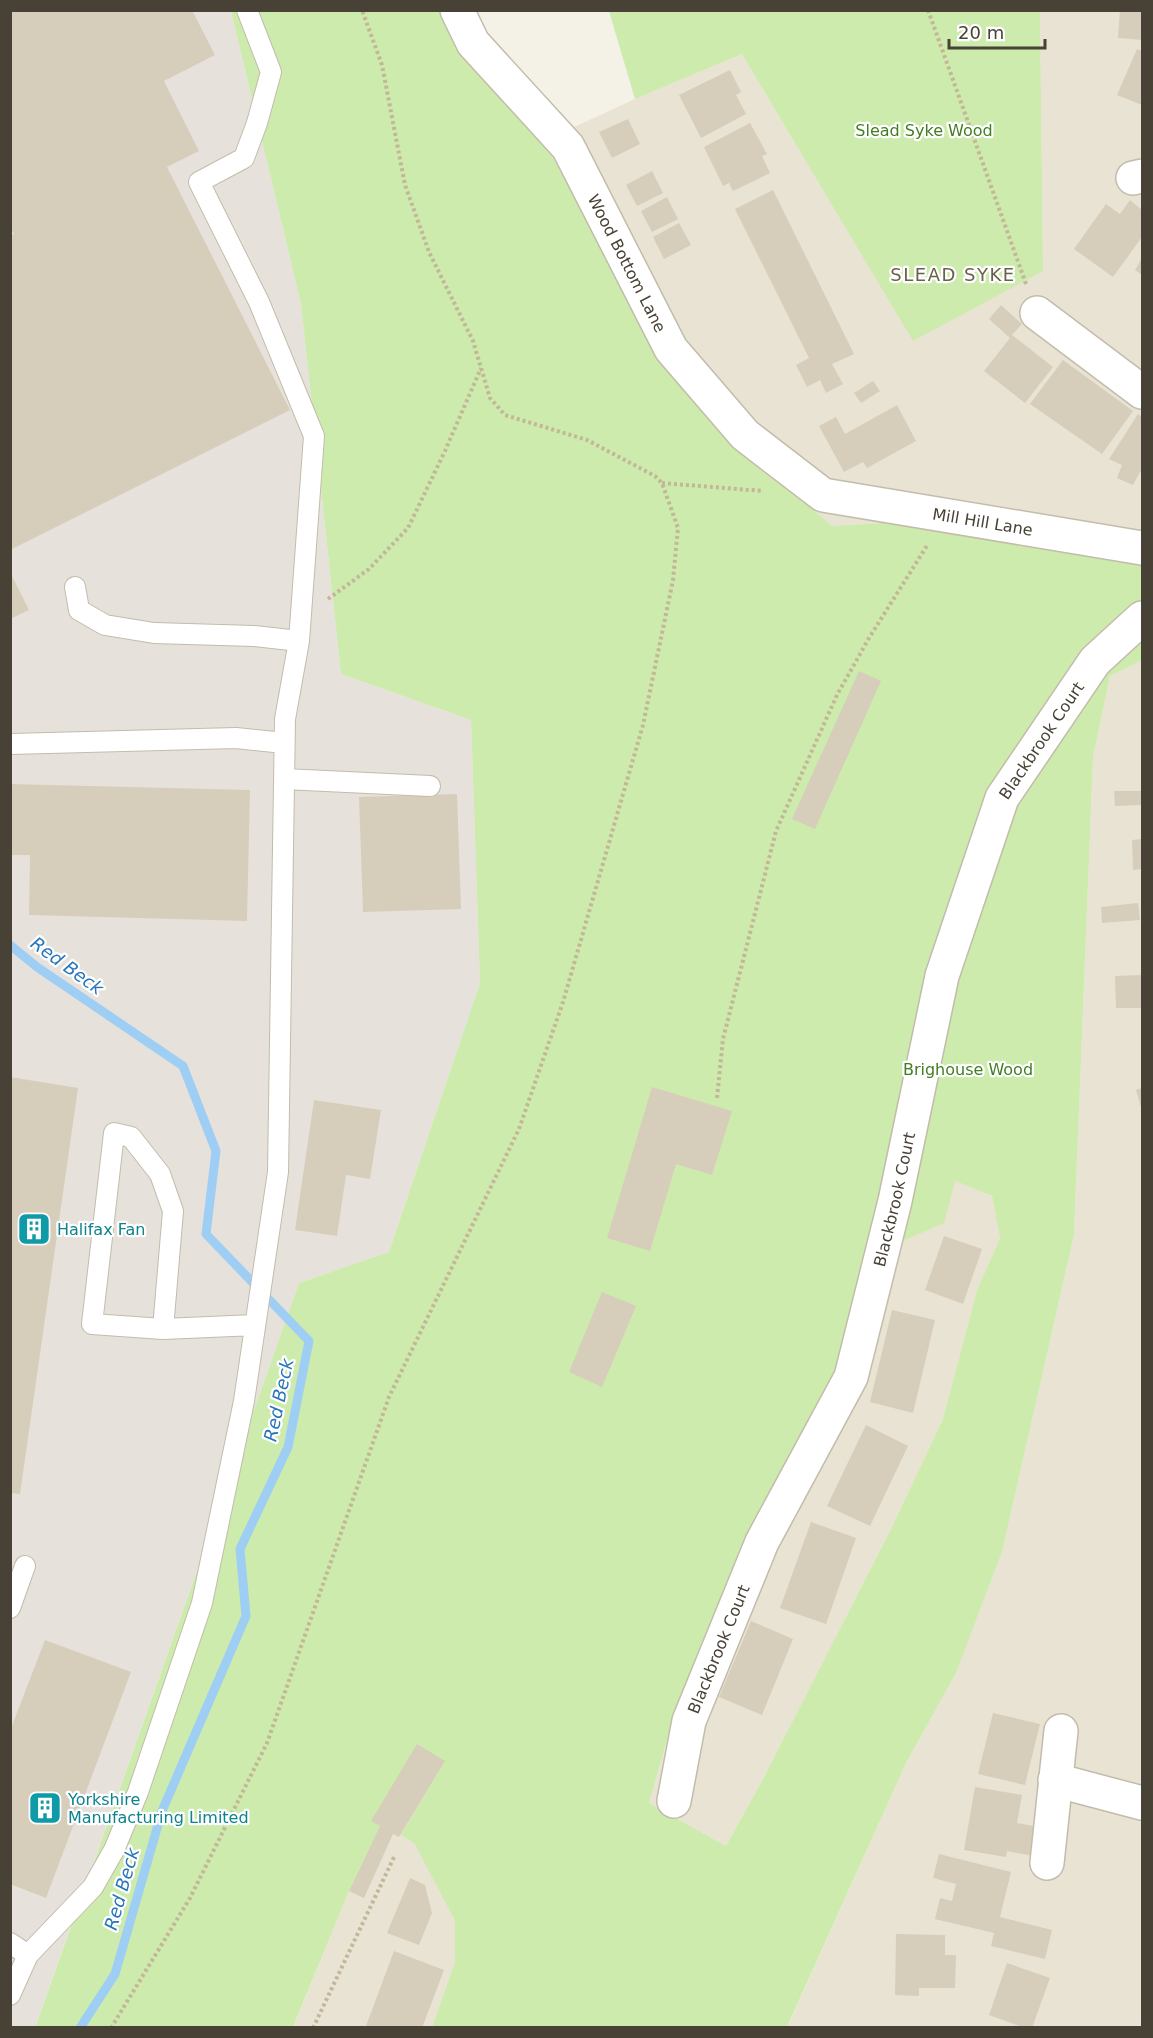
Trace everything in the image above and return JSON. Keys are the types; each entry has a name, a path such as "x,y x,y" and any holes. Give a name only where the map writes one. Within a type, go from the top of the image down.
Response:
{"street":[{"name":"Wood Bottom Lane","path":"457,10 473,43 567,147 671,349 746,435 823,495"},
{"path":"1037,313 1143,392"},
{"name":"Mill Hill Lane","path":"823,495 1143,548"},
{"name":"Blackbrook Court","path":"674,1801 689,1722 762,1542 852,1377 895,1201 942,976 1002,798 1095,661 1143,618"},
{"path":"1047,1863 1060,1731"},
{"path":"1055,1780 1143,1803"}],"lane":[{"path":"10,1995 28,1955 93,1887 114,1850 138,1792 202,1602 244,1401 278,1172 285,719 299,640 314,436 259,302 200,182 244,158 258,123 271,72 247,10"},
{"path":"75,587 79,610 105,625 154,633 243,635 299,640"},
{"path":"11,744 236,738 284,743"},
{"path":"284,779 430,786"},
{"path":"163,1329 173,1211 160,1174 131,1137 114,1133 92,1324 163,1329 256,1320"},
{"path":"10,1608 25,1566"},
{"path":"10,1943 28,1955"}],"path":[{"path":"111,2028 190,1898 267,1743 389,1397 519,1129 563,1002 643,725 673,580 678,528 662,483 655,476 587,440 505,415 490,398 473,341 429,252 405,185 382,65 362,10"},
{"path":"928,10 1037,313"},
{"path":"327,600 369,569 408,528 446,451 481,368"},
{"path":"662,483 765,491"},
{"path":"717,1098 723,1039 776,831 837,695 945,515"},
{"path":"313,2028 395,1855"}],"shaded area":[{"path":"11,11 231,11 301,304 341,674 471,720 480,983 389,1252 299,1283 35,2027 11,2028"},
{"path":"1040,11 1142,11 1142,562 913,521 832,526 739,445 657,349 544,141 635,99 742,54 913,340 1043,271"},
{"path":"1142,660 1142,2027 787,2028 906,1763 956,1673 1002,1552 1074,1235 1093,757 1110,676"},
{"path":"955,1181 992,1196 1000,1238 977,1290 943,1419 891,1529 762,1781 726,1846 649,1803 670,1729 868,1256"},
{"path":"417,1744 445,1761 414,1843 455,1921 455,1962 432,2027 293,2028 349,1891"}],"green space":[{"name":"Brighouse Wood","path":"231,11 473,11 657,349 739,445 832,526 913,521 1142,562 1142,660 1110,676 1093,757 1074,1235 1002,1552 956,1673 906,1763 787,2027 432,2027 455,1962 455,1921 414,1843 401,1835 445,1761 380,1826 349,1891 293,2027 35,2028 299,1283 389,1252 480,983 471,720 341,674 301,304","holes":["955,1181 992,1196 1000,1238 977,1290 943,1419 891,1529 762,1781 726,1846 649,1803 670,1729 752,1536 836,1374 868,1256 944,1223"]},
{"name":"Slead Syke Wood","path":"609,11 1040,11 1043,271 913,341 742,54 635,99"}],"building":[{"path":"10,10 192,10 215,55 164,81 199,151 167,167 290,410 10,550 10,236 14,234 10,228"},
{"path":"1120,10 1142,10 1142,40 1118,38"},
{"path":"1137,49 1142,51 1142,105 1117,95"},
{"path":"730,70 741,92 736,95 746,114 701,138 679,95"},
{"path":"628,119 640,144 612,158 599,132"},
{"path":"750,123 767,154 762,156 770,173 733,191 729,183 723,186 704,147"},
{"path":"652,171 663,193 637,206 626,185"},
{"path":"773,190 854,354 832,364 843,384 826,393 820,380 807,387 796,365 809,358 735,209"},
{"path":"667,197 678,219 652,232 641,211"},
{"path":"1130,200 1142,210 1142,237 1113,277 1074,249 1106,204 1120,214"},
{"path":"679,223 691,245 664,259 653,237"},
{"path":"1142,258 1142,275 1135,270"},
{"path":"1001,305 1022,324 1012,335 1053,367 1025,403 984,371 1010,338 989,319"},
{"path":"1063,360 1133,411 1102,454 1030,404"},
{"path":"873,381 880,391 861,403 854,393"},
{"path":"897,405 916,441 867,468 863,462 844,472 819,426 836,417 845,434"},
{"path":"1138,414 1142,417 1142,473 1140,472 1133,485 1117,478 1122,465 1109,459"},
{"path":"10,572 29,610 10,619"},
{"path":"859,671 881,681 815,829 792,819"},
{"path":"10,784 250,790 247,921 29,915 30,855 10,855"},
{"path":"1114,791 1141,791 1142,805 1115,806"},
{"path":"457,794 461,909 363,912 359,797"},
{"path":"1142,839 1142,869 1133,870 1132,840"},
{"path":"1138,903 1140,920 1102,923 1101,907"},
{"path":"1142,975 1142,1008 1116,1008 1115,976"},
{"name":"Halifax Fan","path":"10,1077 78,1088 20,1494 10,1493"},
{"path":"652,1087 732,1111 712,1175 676,1164 650,1251 607,1238"},
{"path":"1142,1088 1142,1111 1136,1090"},
{"path":"314,1100 381,1110 370,1179 346,1175 337,1236 295,1230"},
{"path":"944,1236 982,1249 963,1304 925,1290"},
{"path":"602,1292 636,1306 602,1387 569,1372"},
{"path":"892,1310 935,1320 913,1413 870,1402"},
{"path":"866,1425 908,1446 870,1526 827,1506"},
{"path":"811,1522 856,1538 826,1624 780,1608"},
{"path":"751,1621 793,1639 762,1715 719,1697"},
{"name":"Yorkshire Manufacturing Limited","path":"45,1640 131,1672 46,1898 10,1884 10,1731"},
{"path":"993,1713 1040,1724 1025,1785 978,1774"},
{"path":"417,1744 445,1761 399,1837 393,1834 364,1898 349,1891 380,1826 371,1821"},
{"path":"975,1787 1022,1795 1017,1823 1039,1827 1034,1856 1007,1851 1006,1857 964,1850"},
{"path":"939,1854 1011,1872 1000,1917 1052,1930 1045,1959 991,1946 994,1933 935,1919 940,1898 952,1901 956,1884 933,1878"},
{"path":"410,1878 425,1885 432,1913 419,1945 387,1933"},
{"path":"896,1934 945,1935 945,1955 956,1955 955,1988 919,1988 919,1996 895,1995"},
{"path":"394,1951 444,1970 422,2028 371,2028 366,2026"},
{"path":"1007,1963 1050,1978 1032,2028 1025,2028 989,2015"}],"waterway":[{"name":"Red Beck","path":"10,945 37,967 183,1066 216,1151 206,1234 309,1341 288,1447 240,1549 246,1616 162,1811 115,1974 80,2028"}],"place":[{"name":"Halifax Fan","path":"34,1229"},
{"name":"Yorkshire Manufacturing Limited","path":"45,1808"}],"district":[{"name":"SLEAD SYKE","path":"953,275"}]}
